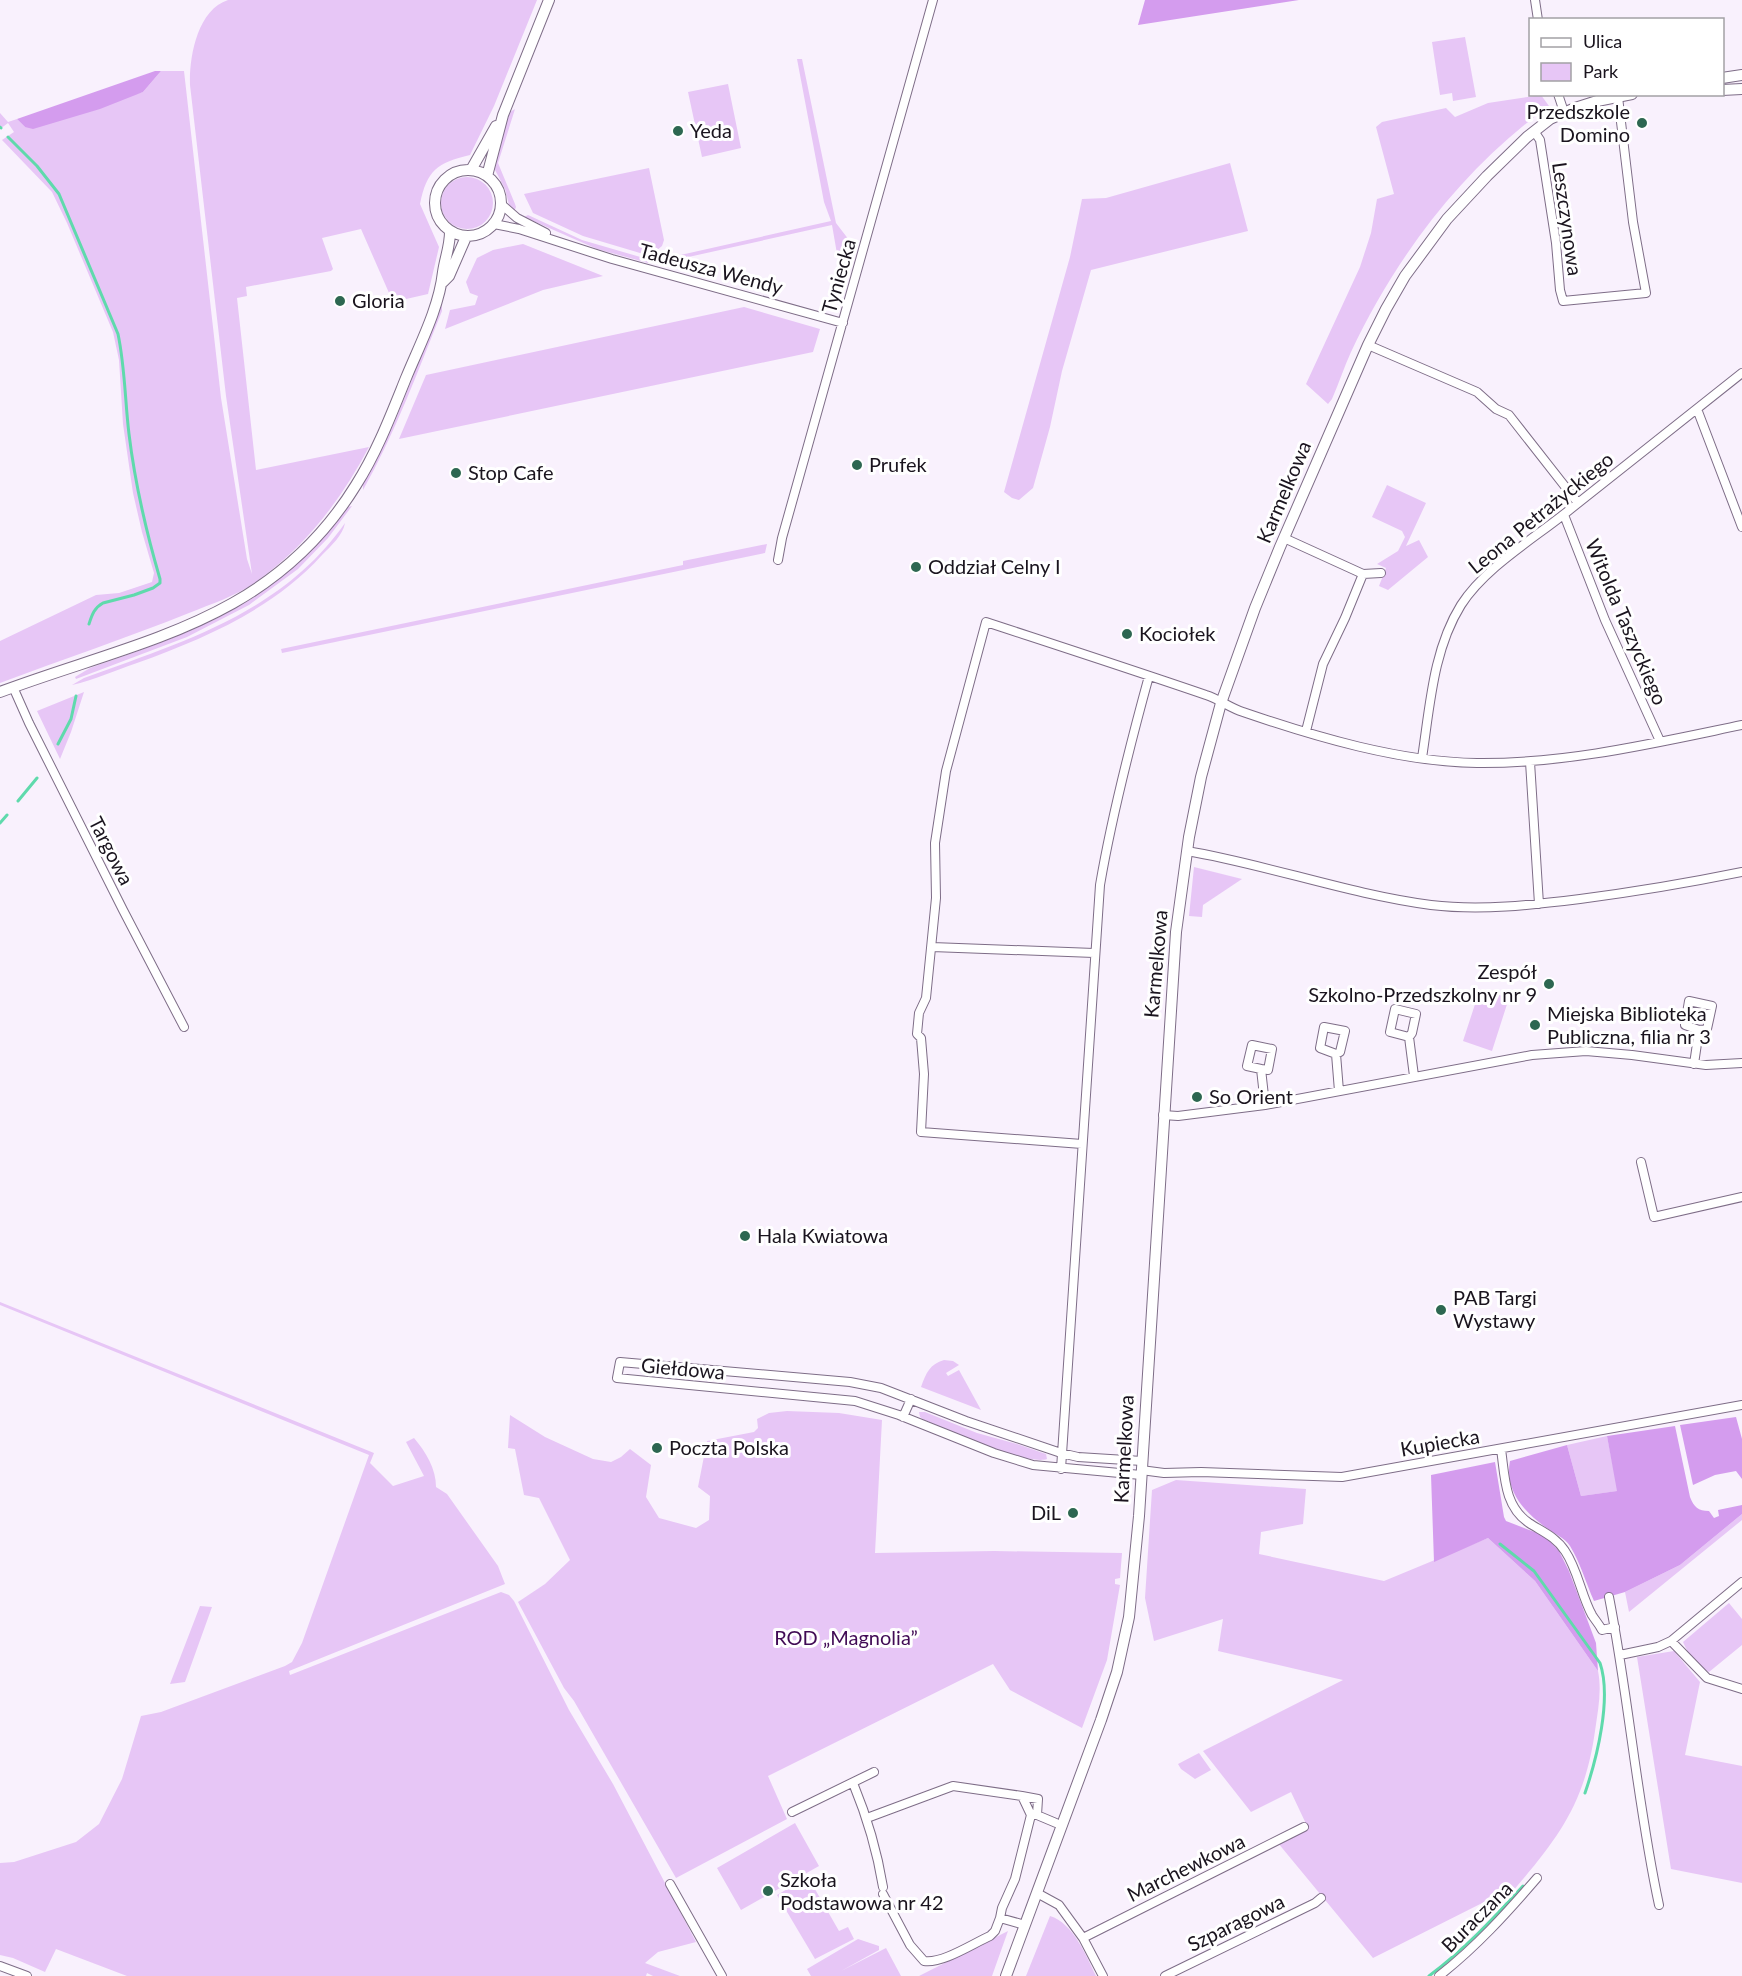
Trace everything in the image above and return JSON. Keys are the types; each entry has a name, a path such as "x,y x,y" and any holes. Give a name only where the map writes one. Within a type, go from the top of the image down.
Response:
{"street":[{"path":"471,170 502,115 549,0"},
{"name":"Tyniecka","path":"778,560 782,538 933,0"},
{"path":"1535,0 1538,18"},
{"path":"1724,78 1742,75"},
{"path":"1724,90 1742,90"},
{"path":"1559,96 1564,112"},
{"name":"Karmelkowa","path":"1006,1976 1101,1720 1125,1643 1131,1606 1141,1469 1171,982 1177,923 1187,850 1201,777 1221,702 1255,608 1284,538 1368,345 1405,276 1447,219 1486,176 1534,131 1564,112 1597,100 1623,96"},
{"name":"Leszczynowa","path":"1534,131 1540,140 1563,301 1646,293 1633,222 1618,97"},
{"path":"487,176 502,115"},
{"path":"471,170 487,176 498,188 501,204 494,224 479,235 466,237 450,232 435,212 436,193 442,182 452,174 471,170"},
{"name":"Tadeusza Wendy","path":"501,204 517,218 570,245"},
{"name":"Tadeusza Wendy","path":"494,224 513,227 612,259 843,323"},
{"path":"0,692 145,643 213,615 261,587 319,535 339,511 364,472 390,416 443,282 450,232"},
{"path":"443,282 449,276 466,237"},
{"path":"1368,345 1477,392 1496,409 1509,415 1578,503"},
{"name":"Leona Petrażyckiego","path":"1422,758 1441,648 1462,605 1484,578 1742,373"},
{"path":"1697,409 1742,527"},
{"name":"Witolda Taszyckiego","path":"1564,515 1605,620 1660,741"},
{"path":"1284,538 1363,573 1381,573"},
{"path":"1306,731 1323,663 1345,618 1363,573"},
{"path":"1082,1144 921,1132 924,1074 921,1038 917,1034 919,1013 926,998 932,947 936,898 935,843 946,771 986,622 1207,695 1243,712 1394,754 1422,758 1476,763 1530,762 1742,725"},
{"path":"1061,1469 1100,885 1109,833 1127,756 1149,676"},
{"name":"Targowa","path":"13,687 128,922 184,1027"},
{"path":"1530,762 1539,904"},
{"path":"1187,850 1387,898 1434,905 1472,907 1539,904 1625,893 1742,872"},
{"path":"932,947 1094,953"},
{"path":"1694,1064 1699,1030"},
{"path":"1409,1037 1414,1076"},
{"path":"1163,1115 1179,1116 1265,1105 1526,1055 1586,1051 1694,1064 1742,1063"},
{"path":"1336,1054 1339,1091"},
{"path":"1261,1069 1265,1105"},
{"path":"1641,1162 1654,1217 1742,1197"},
{"name":"Giełdowa","path":"620,1362 850,1382 881,1388 966,1421 1061,1453 1141,1469 1061,1469 1034,1465 1011,1459 855,1401 617,1378 620,1362"},
{"path":"723,1389 725,1372"},
{"path":"760,1392 762,1375"},
{"path":"903,1417 911,1399"},
{"name":"Kupiecka","path":"1141,1469 1164,1473 1201,1472 1342,1477 1742,1405"},
{"path":"1502,1449 1507,1496 1515,1510 1528,1523 1547,1533 1560,1544 1568,1555 1592,1615 1602,1630 1615,1627"},
{"path":"1620,1655 1658,1647 1671,1641 1742,1582"},
{"path":"1610,1597 1659,1905"},
{"path":"1671,1641 1707,1678 1742,1689"},
{"path":"792,1812 874,1772"},
{"path":"853,1783 878,1851 883,1890 910,1946 924,1961 929,1962 990,1936 995,1931 1015,1879 1020,1851 1038,1799 953,1786 867,1818"},
{"path":"1022,1796 1034,1815 1056,1823"},
{"name":"Marchewkowa","path":"1083,1938 1304,1827"},
{"name":"Buraczana","path":"1439,1976 1465,1956 1502,1920 1537,1878"},
{"path":"670,1884 722,1976"},
{"path":"1037,1893 1059,1905 1083,1938 1103,1976"},
{"name":"Szparagowa","path":"1165,1976 1321,1898"},
{"path":"1000,1918 1025,1925"},
{"path":"0,1966 27,1976"}],"green space":[{"path":"228,0 537,0 494,106 470,155 442,165 435,170 426,183 420,204 439,247 428,294 393,302 361,229 322,238 333,269 331,271 246,287 247,296 237,298 256,470 369,447 347,485 321,521 274,568 240,591 166,622 0,683 0,641 96,595 119,593 152,582 154,573 133,493 123,424 119,360 113,332 52,192 2,140 14,132 8,123 0,129 0,113 8,122 17,119 25,127 143,92 161,71 184,71 221,398 247,559 252,574 226,396 190,85 193,49 202,24 217,5"},
{"path":"1465,37 1476,97 1453,101 1452,93 1440,95 1432,42"},
{"path":"797,59 802,59 836,223 849,240 840,271 832,225 675,260 676,256 831,221 824,202"},
{"path":"728,84 741,148 702,157 688,92"},
{"path":"1542,96 1549,106 1488,157 1460,186 1411,248 1369,316 1328,404 1306,384 1360,267 1371,233 1377,199 1394,194 1376,127 1382,122 1446,108 1455,117 1488,103"},
{"path":"515,109 498,163 516,207 514,212 494,168 510,112"},
{"path":"1230,163 1248,231 1091,270 1062,371 1050,427 1033,488 1019,500 1012,498 1004,492 1070,257 1082,199 1106,198"},
{"path":"649,168 664,240 662,246 650,256 583,236 533,213 524,194"},
{"path":"467,177 477,179 485,185 491,193 493,203 491,213 485,221 477,227 467,229 457,227 449,221 443,213 441,203 443,193 449,185 457,179"},
{"path":"528,215 582,240 654,261 648,263 597,249 524,217"},
{"path":"523,244 603,276 543,290 445,329 450,310 475,305 478,296 470,293 466,282 477,258 493,250"},
{"path":"442,305 442,311 406,402 363,490 363,484 394,423"},
{"path":"744,307 820,329 813,352 399,439 426,375"},
{"path":"1387,485 1426,503 1406,546 1419,540 1428,557 1388,590 1379,586 1386,568 1377,564 1398,551 1405,537 1402,531 1372,517"},
{"path":"352,506 328,538 298,569 249,605 187,637 76,679 75,677 90,668 200,626 264,591 293,568 321,540 348,507"},
{"path":"345,523 336,540 302,574 282,592 259,607 188,643 105,675 72,685 84,678 193,637 261,602 291,580 320,554"},
{"path":"767,544 765,553 282,653 281,649 683,565 683,561"},
{"path":"84,692 71,732 60,759 37,711"},
{"path":"1194,867 1242,879 1203,905 1202,917 1189,916"},
{"path":"1480,989 1509,998 1492,1051 1463,1041"},
{"path":"0,1302 374,1453 370,1463 393,1486 424,1476 406,1442 414,1438 430,1461 436,1487 447,1494 498,1566 505,1584 289,1671 290,1675 501,1592 509,1595 569,1710 613,1784 696,1942 658,1952 645,1963 680,1976 653,1976 647,1973 646,1976 127,1976 56,1949 45,1972 0,1955 0,1863 14,1862 76,1842 99,1824 122,1779 141,1716 161,1712 292,1662 302,1643 369,1455 0,1305"},
{"path":"944,1360 953,1361 959,1365 946,1373 948,1376 959,1370 981,1410 921,1387 929,1370"},
{"name":"ROD „Magnolia”","path":"787,1411 839,1413 882,1420 875,1553 994,1551 1122,1553 1120,1578 1115,1579 1115,1584 1120,1585 1107,1660 1082,1728 1010,1690 993,1664 768,1776 787,1819 676,1878 574,1701 564,1688 518,1602 545,1584 570,1560 539,1498 524,1495 515,1449 508,1448 510,1415 545,1437 593,1459 611,1462 630,1449 651,1465 646,1497 659,1518 696,1528 709,1520 710,1496 698,1487 707,1441 754,1432 758,1428 757,1419 769,1413"},
{"path":"919,1412 925,1412 977,1433 1046,1454 1047,1459 1022,1457 986,1446 924,1420 920,1417"},
{"path":"1607,1436 1618,1491 1581,1496 1567,1445"},
{"path":"1176,1480 1306,1489 1303,1524 1261,1532 1259,1554 1384,1581 1488,1538 1535,1581 1598,1671 1599,1701 1590,1756 1577,1799 1557,1836 1513,1891 1510,1889 1373,1958 1278,1843 1308,1828 1291,1792 1251,1812 1203,1751 1343,1680 1218,1651 1223,1619 1154,1641 1145,1598 1152,1490"},
{"path":"1742,1514 1742,1520 1629,1612 1625,1592 1680,1565"},
{"path":"1729,1603 1742,1619 1742,1645 1709,1672 1693,1659 1683,1642"},
{"path":"200,1606 212,1607 185,1682 170,1684"},
{"path":"1674,1651 1700,1682 1685,1755 1742,1766 1742,1883 1671,1869 1637,1657"},
{"path":"1199,1753 1211,1770 1195,1779 1178,1764"},
{"path":"795,1823 819,1866 741,1910 717,1868"},
{"path":"808,1877 839,1931 848,1927 854,1939 815,1959 777,1895"},
{"path":"1050,1916 1065,1925 1072,1933 1096,1976 1026,1976"},
{"path":"1008,1931 992,1976 919,1976"},
{"path":"858,1939 879,1946 879,1950 841,1971 886,1948 901,1976 811,1976 807,1969"}],"shaded area":[{"path":"1145,0 1299,0 1138,25"},
{"path":"155,71 161,71 143,92 100,109 33,129 25,127 17,119"},
{"path":"1736,1417 1742,1439 1742,1479 1736,1471 1715,1475 1693,1485 1680,1425"},
{"path":"1675,1426 1690,1497 1695,1506 1709,1511 1714,1518 1719,1516 1718,1510 1742,1505 1742,1514 1680,1565 1625,1592 1594,1601 1568,1543 1540,1523 1518,1500 1510,1482 1510,1461 1567,1445 1581,1496 1617,1491 1607,1436"},
{"path":"1495,1462 1506,1521 1545,1536 1559,1551 1569,1571 1596,1643 1598,1671 1535,1581 1488,1538 1434,1562 1431,1475"}],"waterway":[{"path":"8,137 37,166 59,194 118,334 134,471 160,579 160,583 153,588 103,603 95,609 89,624"},
{"path":"58,744 71,719 76,696"},
{"path":"18,801 37,778"},
{"path":"0,823 7,815"},
{"path":"1500,1544 1534,1571 1600,1663 1604,1693 1602,1728 1585,1793"},
{"path":"1429,1976 1478,1933 1523,1886"}],"place":[{"name":"Przedszkole Domino","path":"1642,123"},
{"name":"Yeda","path":"678,131"},
{"name":"Gloria","path":"340,301"},
{"name":"Prufek","path":"857,465"},
{"name":"Stop Cafe","path":"456,473"},
{"name":"Oddział Celny I","path":"916,567"},
{"name":"Kociołek","path":"1127,634"},
{"name":"Zespół Szkolno-Przedszkolny nr 9","path":"1549,984"},
{"name":"Miejska Biblioteka Publiczna, filia nr 3","path":"1535,1025"},
{"name":"So Orient","path":"1197,1097"},
{"name":"Hala Kwiatowa","path":"745,1236"},
{"name":"PAB Targi Wystawy","path":"1441,1310"},
{"name":"Poczta Polska","path":"657,1448"},
{"name":"DiL","path":"1073,1513"},
{"name":"Szkoła Podstawowa nr 42","path":"768,1891"}]}
